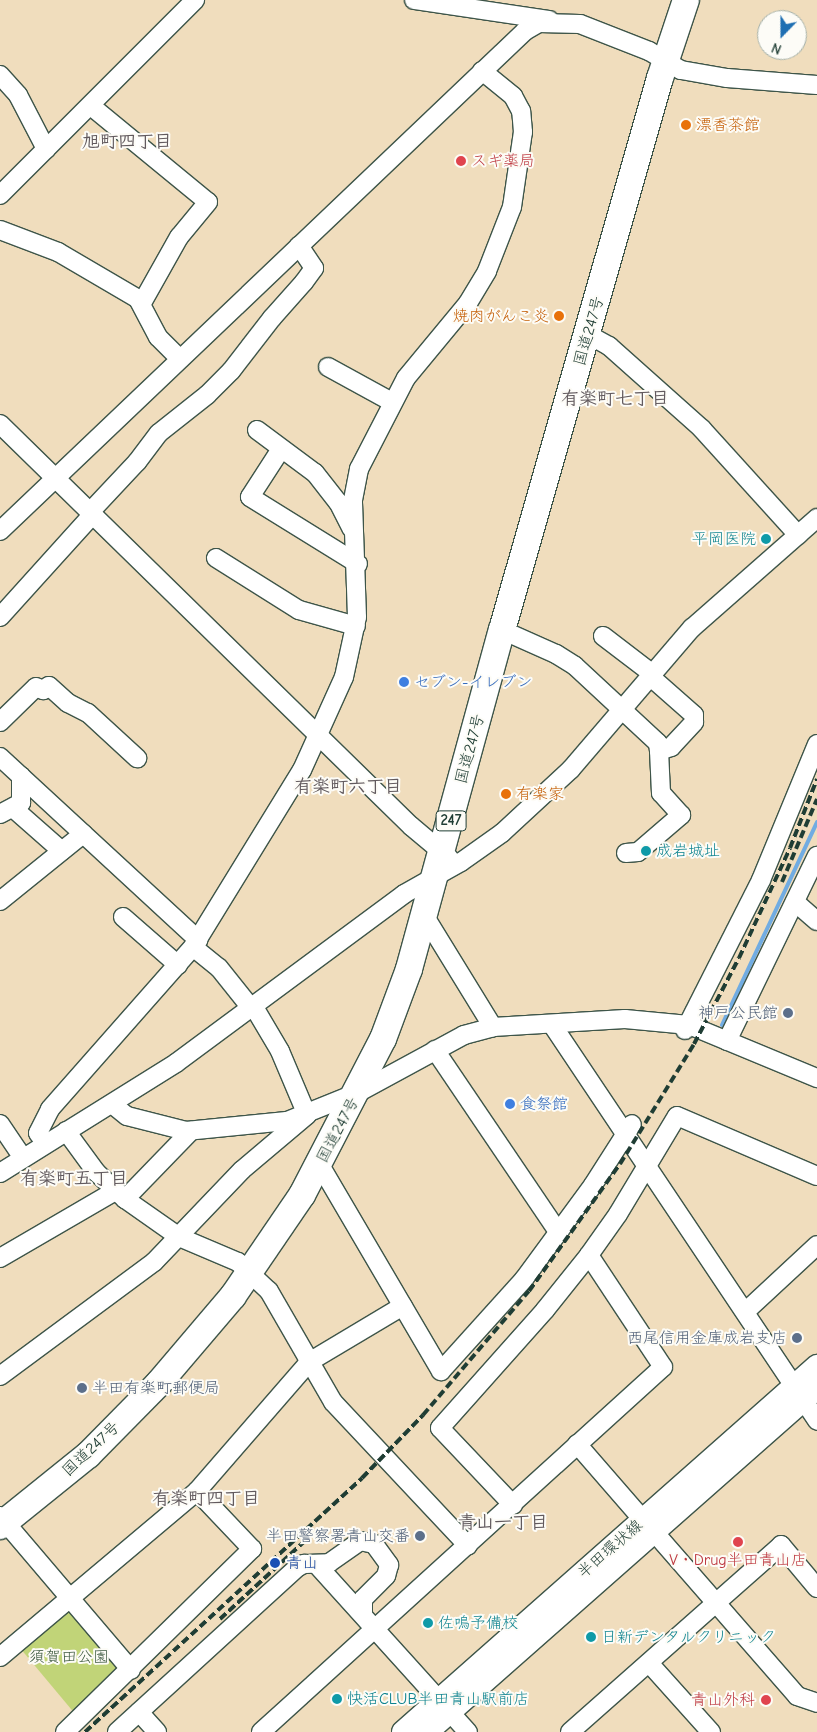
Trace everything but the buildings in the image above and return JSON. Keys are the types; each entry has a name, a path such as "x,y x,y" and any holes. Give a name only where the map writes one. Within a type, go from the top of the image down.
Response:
{"highway":[{"name":"国道247号","path":"2,1521 88,1455 159,1383 251,1272 320,1165 359,1092 399,1000 424,915 446,863 502,630 666,62 686,0"}],"main road":[{"name":"半田環状線","path":"403,1732 445,1706 805,1392 817,1366"},
{"name":"半田環状線","path":"427,1732 445,1706"}],"street":[{"path":"0,195 196,0"},
{"path":"414,0 580,24 648,51 681,70 727,78 817,85"},
{"path":"0,531 525,31 539,23 560,22"},
{"path":"45,1142 38,1133 50,1109 195,944 302,770 344,677 356,626 358,564 353,500 359,469 406,378 468,303 497,250 512,206 523,132 521,112 513,96 482,71"},
{"path":"0,76 18,95 46,149"},
{"path":"91,106 208,202 179,238 142,303"},
{"path":"0,230 58,252 102,276 142,303 158,337 180,359"},
{"path":"0,616 137,462 158,433 207,395 231,371 272,318 304,282 314,268 299,246"},
{"path":"0,1173 45,1142 112,1104 176,1063 446,863 502,833 556,785 653,676 692,628 810,527 609,346 588,335"},
{"path":"328,367 392,402"},
{"path":"0,424 446,863"},
{"path":"257,430 315,474 338,502 356,536"},
{"path":"281,449 250,497 358,564"},
{"path":"216,558 299,610 356,626"},
{"path":"502,630 556,654 623,709 658,743 661,793 680,816 638,852 626,853"},
{"path":"603,636 653,676 694,716 694,722 671,747 659,751"},
{"path":"0,722 36,687 43,690 49,686 68,703 88,713 137,758"},
{"path":"687,1028 761,880 817,744"},
{"path":"0,757 83,834 219,968 252,1008 280,1051 307,1115"},
{"path":"21,776 20,803 6,811 62,851"},
{"path":"0,901 83,834"},
{"path":"727,1041 817,856"},
{"path":"795,902 817,921"},
{"path":"424,915 493,1027"},
{"path":"123,917 178,965"},
{"path":"112,1104 127,1116 191,1131 242,1128 307,1115 359,1092 464,1035 493,1027 553,1026 625,1020 687,1028 727,1041 817,1078"},
{"path":"553,1026 629,1129 647,1166 745,1312 805,1392 817,1421"},
{"path":"435,1050 559,1233"},
{"path":"0,1376 135,1277 179,1236 242,1170 307,1115"},
{"path":"512,1505 440,1428 546,1310 589,1255 677,1116 817,1176"},
{"path":"0,1124 23,1158"},
{"path":"320,1165 441,1370 491,1317 559,1233 629,1129"},
{"path":"66,1131 96,1172 120,1195 179,1236 238,1262 269,1290 309,1362 349,1420 468,1546"},
{"path":"0,1258 120,1195 191,1131"},
{"path":"745,1312 817,1245"},
{"path":"261,1732 378,1629 576,1444 664,1367 589,1255"},
{"path":"0,1656 197,1491 309,1362 403,1306"},
{"path":"576,1444 798,1696 817,1703"},
{"path":"65,1732 131,1670 252,1549 197,1491"},
{"path":"2,1521 131,1670"},
{"path":"117,1732 298,1567 304,1564 316,1565 334,1560 352,1543 360,1540 374,1544 387,1558 388,1570 366,1594 353,1598 345,1596"},
{"path":"582,1728 650,1662 781,1545 817,1588"},
{"path":"330,1578 334,1560"},
{"path":"316,1565 378,1629 468,1732"},
{"path":"363,1613 366,1594"},
{"path":"650,1662 711,1732"},
{"path":"139,1712 156,1732"}],"green space":[{"name":"須賀田公園","path":"65,1610 72,1610 119,1666 119,1673 76,1715 20,1648"}],"waterway":[{"path":"722,1025 817,822"}],"railway":[{"path":"85,1732 362,1478 423,1415 529,1291 620,1164 694,1044 739,958 790,848 817,779"},
{"path":"782,882 817,799"},
{"path":"220,1619 306,1540"}],"place":[{"name":"漂香茶館","path":"686,125"},
{"name":"スギ薬局","path":"461,161"},
{"name":"焼肉がんこ炎","path":"559,316"},
{"name":"平岡医院","path":"766,539"},
{"name":"セブン-イレブン","path":"404,682"},
{"name":"有楽家","path":"506,794"},
{"name":"成岩城址","path":"646,851"},
{"name":"神戸公民館","path":"788,1013"},
{"name":"食祭館","path":"510,1104"},
{"name":"西尾信用金庫成岩支店","path":"797,1338"},
{"name":"半田有楽町郵便局","path":"82,1388"},
{"name":"半田警察署青山交番","path":"420,1536"},
{"name":"V・Drug半田青山店","path":"738,1542"},
{"name":"青山","path":"275,1563"},
{"name":"佐鳴予備校","path":"428,1623"},
{"name":"日新デンタルクリニック","path":"591,1637"},
{"name":"快活CLUB半田青山駅前店","path":"337,1699"},
{"name":"青山外科","path":"766,1700"}],"district":[{"name":"旭町四丁目","path":"127,142"},
{"name":"有楽町七丁目","path":"615,399"},
{"name":"有楽町六丁目","path":"348,787"},
{"name":"有楽町五丁目","path":"74,1179"},
{"name":"有楽町四丁目","path":"206,1499"},
{"name":"青山一丁目","path":"503,1523"}]}
